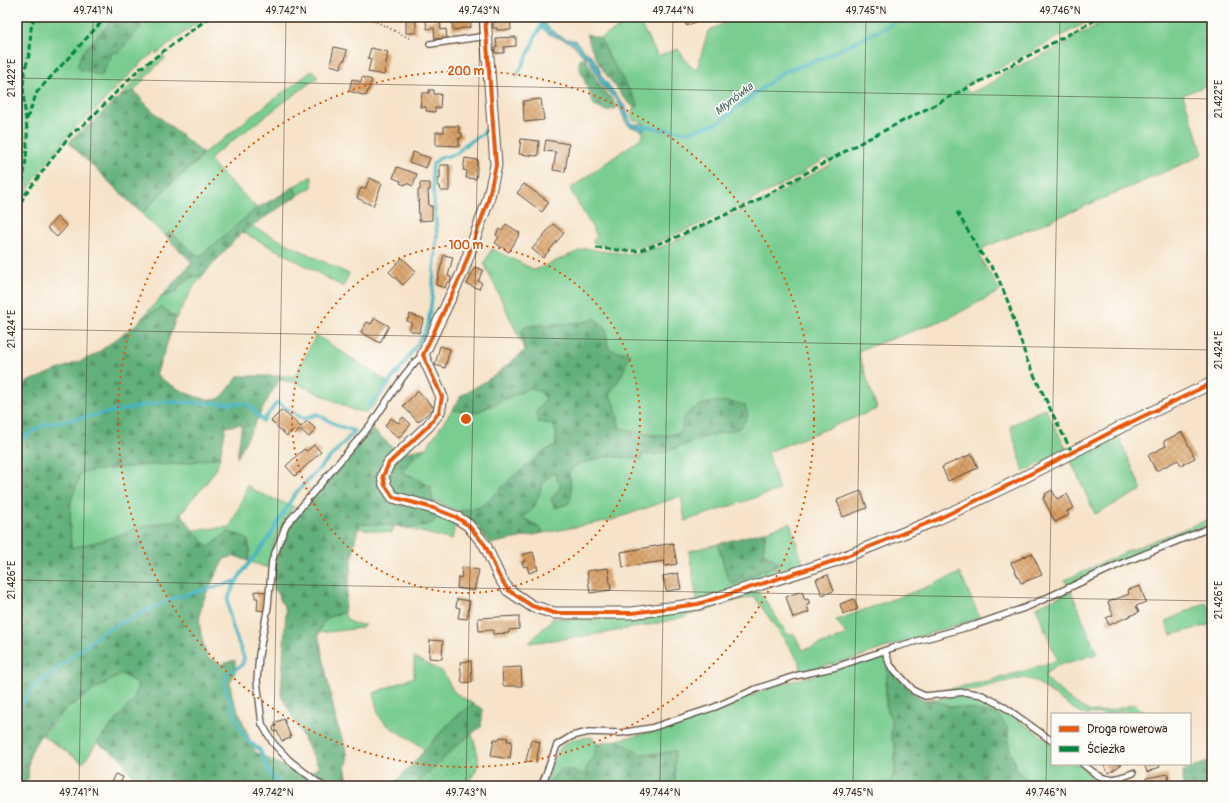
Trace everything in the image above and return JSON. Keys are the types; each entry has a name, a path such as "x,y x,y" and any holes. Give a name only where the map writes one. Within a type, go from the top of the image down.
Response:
{"street":[{"path":"485,17 496,165 488,201 462,272 423,355 442,397 439,412 428,426 389,463 384,476 385,485 393,497 433,508 456,517 468,525 485,545 499,576 508,590 532,606 554,613 632,613 698,604 837,560 951,512 1013,483 1127,424 1212,383"}],"lane":[{"path":"430,44 487,36"},
{"path":"322,786 289,760 273,743 262,724 257,681 268,606 272,560 286,525 372,423 403,377 415,362 423,355"},
{"path":"539,786 543,782 557,745 572,736 589,732 620,733 651,728 716,707 762,687 796,676 836,667 975,625 1026,607 1120,564 1212,527"},
{"path":"885,651 890,665 914,691 925,696 965,692 982,695 1003,706 1051,740"},
{"path":"1084,765 1095,775 1105,779 1120,778 1133,773"}],"path":[{"path":"369,18 411,38"}],"green space":[{"path":"17,17 112,17 106,28 98,35 101,76 111,56 110,54 141,27 135,17 205,17 156,54 155,52 142,62 124,81 118,85 93,113 74,128 38,174 22,199 17,197"},
{"path":"112,17 135,17 141,27 119,52 110,54 111,56 101,76 80,69 77,65 82,54 106,28"},
{"path":"737,17 1097,17 963,87 970,93 995,81 1003,73 1060,47 1079,34 1097,27 1094,26 1106,17 1212,17 1212,83 1183,95 1203,154 1038,226 985,247 979,256 1000,291 951,317 858,351 877,409 768,452 779,490 685,521 681,496 612,520 543,533 541,529 523,517 544,482 553,473 556,475 557,480 560,483 560,487 551,500 555,508 561,506 571,484 569,472 578,464 609,456 641,459 642,454 657,455 703,438 736,429 748,416 746,409 692,409 683,419 682,428 678,433 672,435 649,434 620,428 615,406 609,394 621,377 624,352 615,352 608,348 606,328 595,319 586,322 521,332 525,350 484,263 492,249 535,270 586,248 605,251 639,253 654,248 659,248 769,198 831,164 827,158 805,170 803,174 737,208 658,242 636,248 609,248 592,242 597,236 570,189 642,137 645,123 633,120 631,113 634,107 638,106 600,38 637,18 658,56 678,49 690,66 697,69 708,31"},
{"path":"586,34 600,38 611,60 639,106 634,107 628,102 610,80 598,62"},
{"path":"163,55 165,59 155,67 134,91 125,94 117,100 139,76"},
{"path":"585,58 600,86 612,99 617,108 607,111 594,105 580,69 579,62 581,59"},
{"path":"313,70 318,77 216,153 210,161 257,208 199,257 170,232 165,236 142,214 166,188 197,162 203,153 221,141"},
{"path":"134,91 158,116 203,153 197,161 166,188 142,214 69,143 72,138 89,125 113,102"},
{"path":"312,176 312,187 297,196 294,186"},
{"path":"294,186 297,196 241,233 204,274 187,279 181,284 175,293 161,297 192,262 165,236 170,232 199,257 257,208"},
{"path":"251,226 349,274 343,287 242,232"},
{"path":"204,274 194,286 176,318 162,307 141,319 161,297 175,293 187,280"},
{"path":"162,307 176,318 156,375 169,384 196,397 213,400 220,398 239,376 282,376 271,393 237,458 242,424 226,427 220,457 180,464 146,465 81,472 71,500 71,548 108,539 140,527 176,520 181,513 195,533 209,547 228,532 239,535 248,540 250,550 248,561 235,556 224,559 210,586 200,613 201,636 208,658 222,664 235,660 235,672 230,683 232,696 255,752 304,777 319,767 281,695 286,610 274,588 275,566 279,549 289,527 337,467 372,429 399,453 426,448 409,462 402,473 413,476 422,483 432,487 431,491 436,518 433,523 406,528 392,525 360,524 355,540 344,613 327,618 318,633 336,721 347,752 348,763 345,766 349,786 139,786 120,757 97,743 134,699 138,684 122,674 70,706 48,726 31,752 28,779 20,786 17,786 17,392 27,382 93,356 137,324 141,319"},
{"path":"595,318 606,328 608,348 614,351 630,354 621,377 609,394 615,406 620,428 641,433 672,435 678,433 682,428 683,419 689,412 711,402 728,402 745,405 748,416 741,427 703,438 657,455 642,454 641,459 609,456 578,464 569,472 572,491 568,504 555,508 551,500 560,487 560,483 557,480 556,475 553,473 544,481 534,508 523,517 541,529 543,533 490,544 477,526 460,512 461,510 479,508 509,480 542,453 556,445 556,430 552,425 538,422 536,412 546,399 541,392 530,388 477,412 452,410 461,396 494,376 525,350 521,332 525,326 586,322"},
{"path":"316,335 391,384 371,409 366,412 353,410 296,383 281,380 282,376 295,376"},
{"path":"530,388 541,392 547,399 536,412 538,422 549,424 556,430 556,445 542,453 509,480 479,508 462,510 460,512 433,501 431,491 432,487 414,477 401,474 409,462 426,448 452,410 477,412"},
{"path":"1045,408 1067,450 1024,472 1010,426"},
{"path":"1118,435 1142,490 1095,514 1070,459"},
{"path":"220,457 216,469 202,489 196,494 176,520 140,527 108,539 71,549 71,500 81,472 146,465 180,464"},
{"path":"247,485 257,492 294,507 280,529 274,543 268,568 248,561 250,550 228,532 209,548 193,530 230,527"},
{"path":"436,515 455,523 452,540 406,528 422,526 436,518"},
{"path":"1212,518 1212,523 1119,561 1067,585 1065,580 1130,550"},
{"path":"360,523 394,526 392,533 358,528"},
{"path":"790,523 803,567 697,601 689,551 718,544 720,553 734,584 781,564 763,552 766,531"},
{"path":"766,531 763,552 781,564 733,584 727,577 718,544"},
{"path":"960,573 980,618 856,658 796,673 801,669 799,661 754,596 680,618 642,626 605,633 529,643 553,618 579,619 647,617 703,608 755,590 762,595 787,634 794,634 803,650 834,640 846,634 836,620 924,588"},
{"path":"1071,591 1097,654 1059,665 1046,673 1045,677 1069,698 1090,711 1105,711 1135,704 1146,713 1132,713 1125,710 1114,713 1080,713 1035,681 1025,678 978,689 934,693 928,692 961,687 1057,660 1036,607"},
{"path":"1206,602 1212,615 1212,624 1171,635 1166,621"},
{"path":"344,613 347,619 352,623 365,625 362,628 318,633 327,618"},
{"path":"884,654 888,671 886,683 886,705 892,722 891,737 895,745 895,771 890,782 838,786 675,786 675,751 657,754 640,754 618,740 655,731 695,718 775,686"},
{"path":"414,657 443,672 454,692 473,704 457,715 424,750 382,720 378,711 374,693 414,677"},
{"path":"888,667 914,694 925,700 936,701 949,706 974,709 998,715 1007,727 1010,752 1019,773 1037,786 838,786 889,782 895,772 895,745 891,737 892,722 886,705"},
{"path":"122,674 138,684 134,699 97,743 83,763 42,735 65,710 94,690"},
{"path":"960,696 982,699 1002,709 1051,742 1051,765 1079,765 1095,777 1092,786 1037,786 1019,773 1010,752 1007,727 936,701 925,700"},
{"path":"473,704 483,709 481,727 460,742 415,786 392,786 457,715"},
{"path":"472,734 477,750 478,761 475,772 466,786 415,786 460,742"},
{"path":"592,737 597,744 592,759 583,775 560,770 545,786 551,766 558,751 570,741"},
{"path":"618,740 640,754 657,754 675,751 675,786 546,786 560,770 573,770 583,775 592,759 597,744"},
{"path":"1212,760 1212,786 1183,786 1183,771"}],"water":[{"path":"538,17 542,17 547,26 555,33 570,40 575,40 583,50 592,56 599,67 601,75 626,108 630,120 634,124 645,124 643,131 629,126 625,121 617,101 602,86 588,58 585,57 571,43 546,32 539,23"}],"building":[{"path":"406,17 416,17 416,33 406,33"},
{"path":"451,17 470,17 471,27 453,30"},
{"path":"496,17 510,17 511,30 497,30 497,28 493,28 493,22 496,22"},
{"path":"682,17 697,17 699,20 687,26"},
{"path":"440,19 441,30 446,29 447,38 435,39 434,28 427,29 426,21"},
{"path":"516,37 516,46 504,47 504,53 495,53 495,47 497,47 496,38"},
{"path":"334,47 347,50 345,60 343,60 341,68 330,65"},
{"path":"371,48 388,52 384,75 368,72 371,59 368,58"},
{"path":"362,77 372,80 366,96 349,91 352,79 361,82"},
{"path":"429,90 434,90 434,94 441,94 440,108 435,108 435,112 426,111 426,107 420,107 422,93 429,93"},
{"path":"541,99 544,120 524,122 523,101"},
{"path":"444,126 459,126 459,133 462,133 462,138 459,138 459,146 436,145 436,132 444,132"},
{"path":"521,139 539,141 538,156 519,154"},
{"path":"546,140 569,144 565,172 553,170 556,152 544,151"},
{"path":"413,152 430,158 426,168 409,162"},
{"path":"465,158 478,160 476,179 466,178 467,171 463,170"},
{"path":"440,165 449,165 449,191 441,191 440,186 438,186 438,179 440,179"},
{"path":"397,167 417,174 413,186 406,183 405,185 400,183 401,181 393,178"},
{"path":"370,178 382,184 373,206 357,198 361,188 365,189"},
{"path":"420,183 430,183 430,190 428,190 429,206 432,206 432,220 419,221 418,190 420,190"},
{"path":"524,184 549,202 542,212 517,193"},
{"path":"57,217 67,226 57,237 47,228"},
{"path":"506,224 520,233 509,252 495,243 499,237 496,235 499,229 502,231"},
{"path":"553,224 564,233 543,258 532,249"},
{"path":"444,255 453,257 448,276 451,277 450,282 447,282 445,288 436,285"},
{"path":"402,258 416,271 403,285 389,272"},
{"path":"475,267 483,270 478,281 482,283 479,289 467,284"},
{"path":"410,314 424,319 419,333 409,330 412,323 407,321"},
{"path":"375,318 389,326 380,343 361,332 367,322 371,324"},
{"path":"440,346 450,349 445,368 435,365"},
{"path":"418,391 434,408 418,422 403,406"},
{"path":"282,410 301,427 307,421 316,429 309,437 300,429 296,434 292,430 287,436 271,421"},
{"path":"403,417 411,424 399,438 385,426 391,418 398,423"},
{"path":"1182,432 1195,458 1181,465 1178,460 1156,471 1148,455 1166,446 1164,441"},
{"path":"314,445 321,452 295,476 286,466 304,449 307,451"},
{"path":"972,454 978,468 948,481 942,467"},
{"path":"1052,490 1057,499 1067,494 1074,508 1067,511 1069,515 1055,522 1043,498 1046,496 1045,494"},
{"path":"861,491 867,508 843,517 837,500"},
{"path":"673,543 677,564 665,566 664,561 623,567 621,552"},
{"path":"533,552 538,570 529,573 527,566 524,567 522,562 525,561 524,554"},
{"path":"1032,553 1042,575 1021,583 1011,563"},
{"path":"462,567 479,570 474,591 457,588 458,577 461,578"},
{"path":"608,568 611,590 590,593 587,571"},
{"path":"678,573 681,589 666,591 663,576"},
{"path":"828,575 834,591 822,595 816,579"},
{"path":"1140,586 1146,602 1136,606 1139,612 1109,625 1106,618 1113,615 1108,602 1129,594 1128,590"},
{"path":"255,591 267,592 265,611 257,610 258,598 255,598"},
{"path":"802,591 805,600 808,599 810,604 807,605 809,612 793,618 786,597"},
{"path":"457,599 470,601 467,619 458,618 460,608 456,607"},
{"path":"854,599 858,609 843,614 840,604"},
{"path":"519,616 519,629 509,630 509,633 493,634 493,630 479,631 478,618"},
{"path":"430,640 443,641 442,659 429,658"},
{"path":"471,661 472,682 462,683 460,662"},
{"path":"521,667 522,686 503,686 502,668"},
{"path":"284,719 291,738 282,741 277,731 274,732 273,727 276,726 274,723"},
{"path":"500,737 508,738 507,741 512,741 510,759 491,756 494,739 499,740"},
{"path":"531,740 540,742 536,763 526,761"},
{"path":"1104,765 1121,765 1109,773"},
{"path":"1144,765 1159,765 1160,767 1147,772"},
{"path":"115,774 123,777 119,786 109,786"},
{"path":"1168,774 1169,785 1147,786 1146,778"}],"waterway":[{"name":"Młynówka","path":"640,126 688,132 718,123 783,72 825,57 906,17"},
{"path":"517,76 542,25"},
{"path":"369,406 401,368 424,334 428,325 432,298 437,233 432,170 433,164 440,158 456,154 465,145 484,133 485,130"},
{"path":"17,441 44,425 163,402 248,404 263,421 277,402 303,419 317,414 338,426 355,431 294,495 268,539 241,574 228,599 232,625 244,658 242,665 227,674 224,683 240,727 247,740 260,750 270,775 281,786"},
{"path":"17,709 31,690 103,632 174,598 237,581"}],"marked path":[{"path":"18,201 24,174 27,147 23,81 30,50 32,25 35,17"},
{"path":"27,119 37,92 106,17"},
{"path":"17,211 24,196 70,135 88,121 138,70 210,17"},
{"path":"596,248 638,251 674,238 752,203 862,142 1101,17"},
{"path":"957,212 980,252 994,270 1008,302 1027,360 1072,452"}],"cycle path":[{"path":"485,17 496,165 488,201 462,273 423,355 442,397 439,412 428,426 389,463 383,476 385,485 393,497 433,508 456,517 468,525 485,545 499,576 508,590 532,606 554,613 632,613 698,604 837,560 938,519 1212,383"}]}
